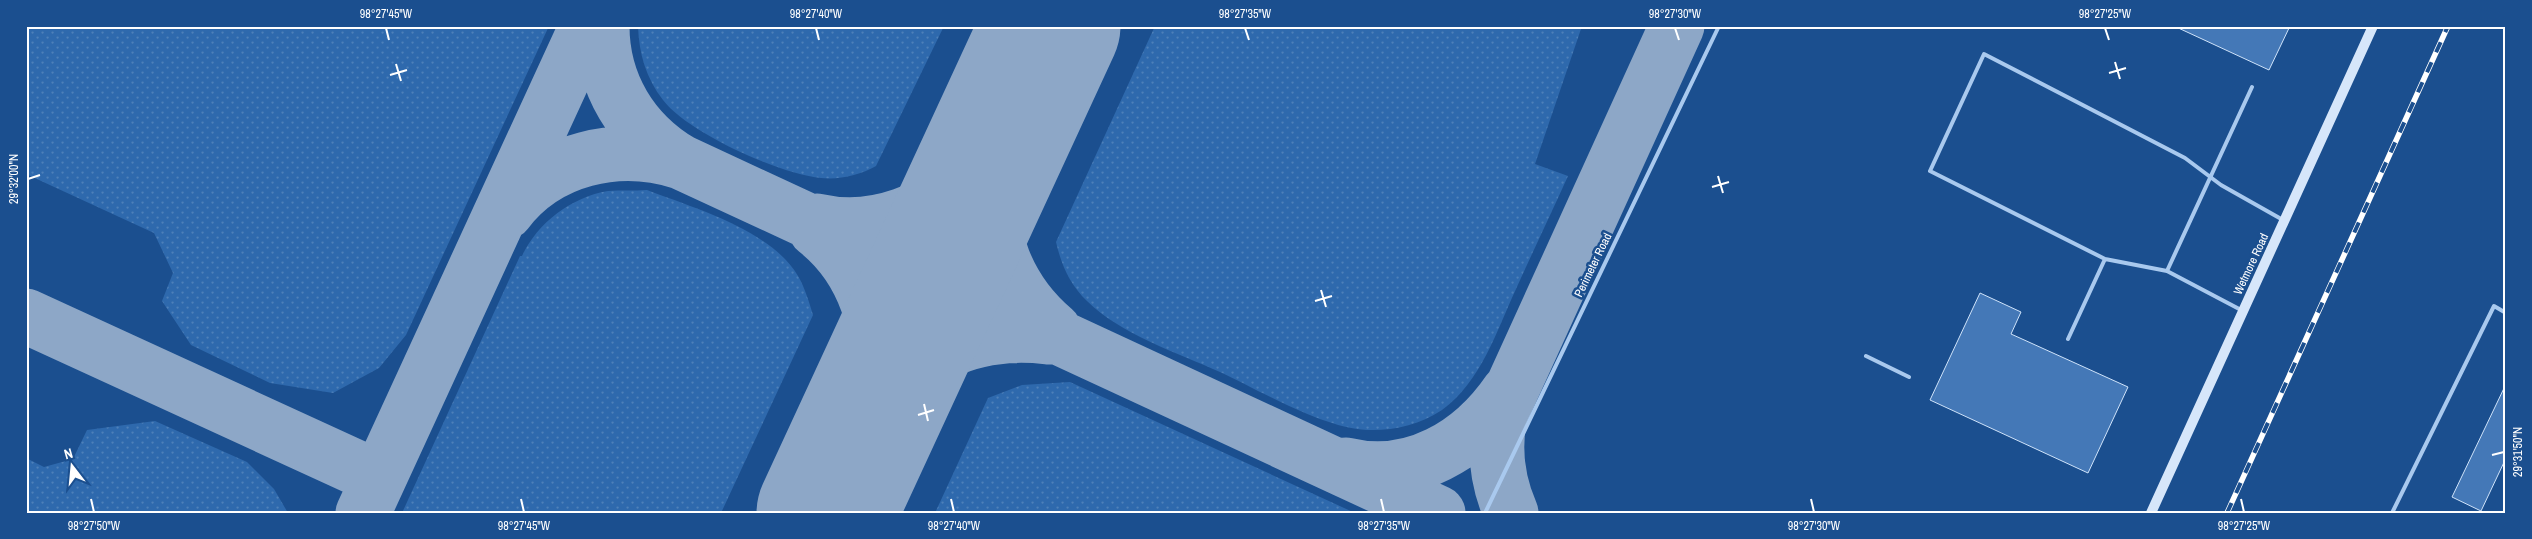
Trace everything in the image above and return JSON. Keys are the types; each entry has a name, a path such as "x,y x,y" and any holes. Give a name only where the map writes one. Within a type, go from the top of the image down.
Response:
{"main road":[{"name":"Wetmore Road","path":"2151,513 2373,26"}],"lane":[{"name":"Perimeter Road","path":"1485,513 1719,26"},
{"path":"2243,311 2167,271 2105,259 1930,171 1984,54 2185,158 2209,176 2284,221"},
{"path":"2167,271 2209,176 2252,87"},
{"path":"2068,339 2105,259"},
{"path":"2392,513 2494,306 2506,313"},
{"path":"1866,356 1909,377"}],"shaded area":[{"path":"26,26 549,26 406,335 379,368 333,393 270,383 191,345 162,301 173,273 154,233 26,174"},
{"path":"638,26 944,26 876,166 850,176 821,178 783,169 736,150 692,126 675,113 657,92 644,65"},
{"path":"1155,26 1582,26 1535,164 1568,176 1495,338 1478,370 1456,398 1442,410 1425,420 1406,426 1386,429 1367,430 1331,423 1150,342 1100,313 1081,295 1071,281 1056,242"},
{"path":"647,190 730,222 770,246 786,260 798,276 805,290 813,315 721,513 402,513 520,256 522,256 537,232 569,205 595,194 608,191"},
{"path":"1070,382 1355,513 935,513 988,398 1022,385"},
{"path":"155,421 247,462 274,489 288,513 26,513 26,458 44,467 73,459 87,430"}],"building":[{"path":"2174,26 2290,26 2269,70"},
{"path":"1980,293 2021,312 2011,334 2128,387 2088,473 1930,400"},
{"path":"2506,384 2506,458 2481,511 2452,497"}],"taxiway":[{"path":"363,513 587,26"},
{"path":"602,26 607,68 623,105 634,122 648,137 681,162 1438,513"},
{"path":"1511,513 1502,489 1498,465 1497,441 1500,415 1677,26"},
{"path":"817,221 860,224 902,216 922,207 958,183 982,157 1007,122"},
{"path":"1006,130 995,163 991,196 997,239 1003,260 1012,279 1024,298 1054,330"},
{"path":"506,212 523,194 542,179 563,167 585,159 633,154 657,156 681,162"},
{"path":"816,230 833,245 847,262 867,302 874,324 877,346 873,391 849,464"},
{"path":"26,316 379,478"},
{"path":"870,430 884,405 901,383 921,366 943,353 967,343 993,337 1020,335 1048,337"},
{"path":"1346,465 1370,469 1394,468 1417,463 1438,454 1459,442 1477,428 1509,391"}],"runway":[{"path":"826,513 1051,26"}],"railway":[{"path":"2227,513 2448,26"}]}
